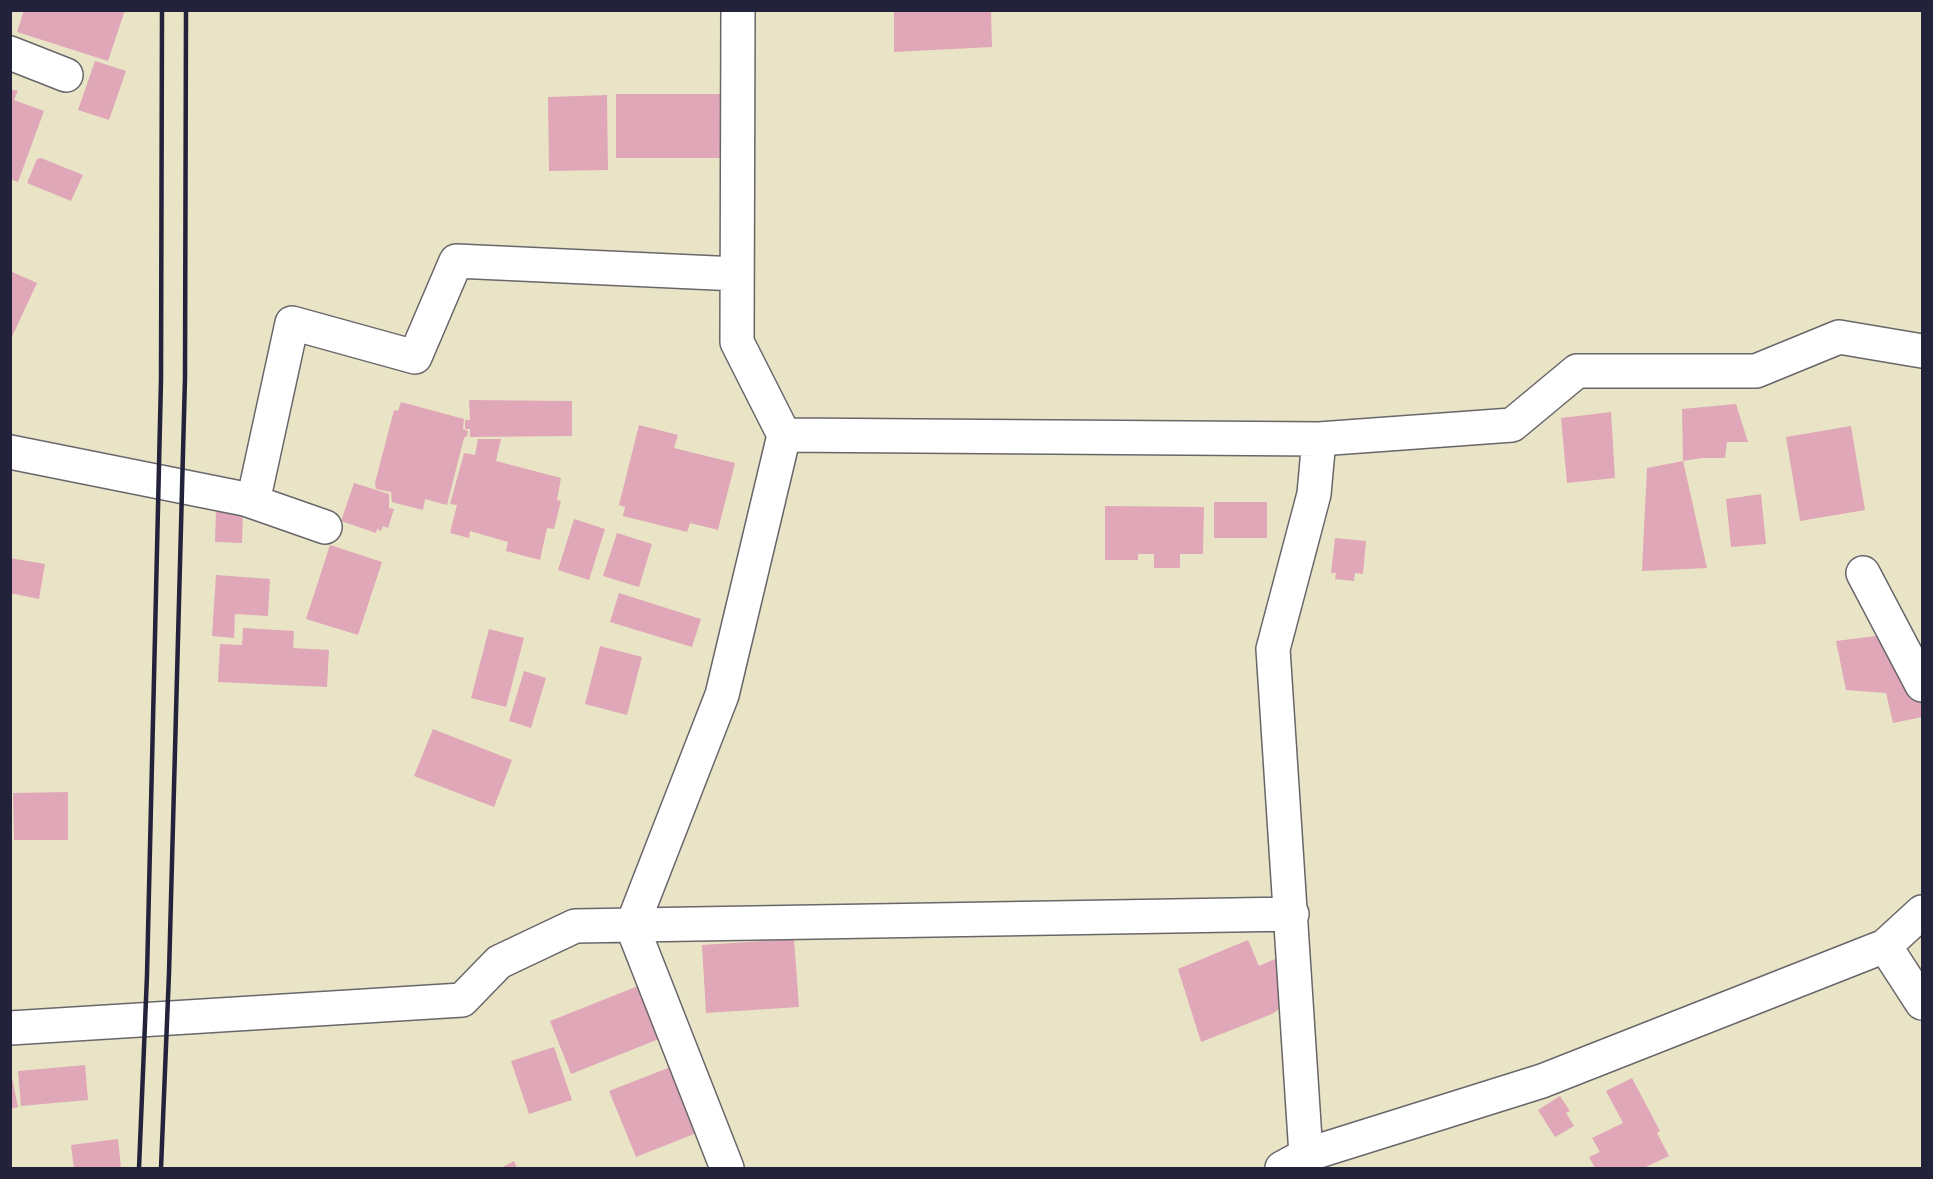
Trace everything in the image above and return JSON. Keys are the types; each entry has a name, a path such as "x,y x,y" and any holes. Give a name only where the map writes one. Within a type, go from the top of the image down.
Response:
{"street":[{"path":"727,1168 632,926 722,695 784,435 737,342 738,10"},
{"path":"10,52 66,75"},
{"path":"253,502 292,323 415,357 456,261 737,274"},
{"path":"784,435 1319,439 1512,425 1577,371 1756,371 1839,337 1923,351"},
{"path":"1319,439 1314,494 1273,649 1292,914 1294,1162 1542,1081 1885,946 1923,912"},
{"path":"10,452 253,502 325,527"},
{"path":"1863,573 1923,685"},
{"path":"10,1028 462,1000 499,962 575,926 1292,914"},
{"path":"1885,946 1923,1003"}],"building":[{"path":"24,10 125,10 108,61 17,32"},
{"path":"894,10 991,10 992,47 894,52"},
{"path":"95,61 126,71 109,120 78,110"},
{"path":"10,89 18,91 14,100 44,111 18,182 10,179"},
{"path":"616,94 725,94 725,158 616,158"},
{"path":"607,95 608,170 549,171 548,97"},
{"path":"41,158 83,175 71,201 27,183 37,159"},
{"path":"10,271 37,283 10,341"},
{"path":"469,400 572,401 572,436 470,437 470,429 465,429 465,420 470,420"},
{"path":"401,402 464,419 463,429 468,431 464,438 447,505 425,499 423,510 392,502 391,492 376,489 375,483 394,410 398,411"},
{"path":"1736,404 1748,442 1727,442 1725,458 1683,461 1682,409"},
{"path":"1611,412 1615,478 1567,483 1561,418"},
{"path":"639,425 678,435 674,448 735,463 718,530 690,523 687,532 623,516 625,507 619,505"},
{"path":"1851,426 1865,510 1800,521 1786,437"},
{"path":"478,439 501,439 496,461 561,478 557,500 561,501 554,529 547,528 540,560 506,551 508,542 470,531 469,538 450,533 457,505 450,504 464,453 475,455"},
{"path":"1683,461 1707,568 1642,571 1647,468"},
{"path":"354,483 389,494 389,508 394,509 388,528 383,526 381,531 377,529 376,533 341,521"},
{"path":"1761,494 1766,544 1731,547 1726,499"},
{"path":"1214,502 1267,502 1267,538 1214,538"},
{"path":"1105,506 1204,507 1203,554 1180,554 1180,568 1154,568 1154,554 1138,554 1138,560 1105,560"},
{"path":"216,510 243,510 242,543 215,542"},
{"path":"574,519 605,529 589,580 558,570"},
{"path":"617,533 652,544 639,587 603,576"},
{"path":"1335,538 1366,541 1363,574 1355,573 1354,581 1335,579 1336,573 1331,573"},
{"path":"330,545 382,562 358,635 306,619"},
{"path":"10,558 45,564 39,599 10,593"},
{"path":"216,575 270,579 268,616 235,614 234,638 212,636"},
{"path":"619,593 701,619 692,647 610,622"},
{"path":"243,628 294,631 293,648 329,650 327,687 218,682 220,644 242,645"},
{"path":"489,629 524,638 506,707 471,698"},
{"path":"1908,632 1922,675 1922,717 1893,723 1886,693 1846,690 1836,641"},
{"path":"600,646 642,657 627,715 585,704"},
{"path":"524,671 546,678 531,728 509,721"},
{"path":"433,729 512,760 494,807 414,776"},
{"path":"68,792 68,840 14,840 13,793"},
{"path":"794,939 799,1007 706,1013 702,945"},
{"path":"1248,940 1259,966 1284,955 1298,996 1272,1014 1201,1042 1178,969"},
{"path":"638,986 659,1039 571,1074 550,1021"},
{"path":"554,1047 572,1100 529,1114 511,1061"},
{"path":"85,1065 88,1100 21,1106 18,1071"},
{"path":"673,1066 699,1132 636,1157 609,1091"},
{"path":"10,1068 18,1107 10,1109"},
{"path":"1632,1078 1660,1131 1657,1133 1669,1156 1644,1168 1595,1168 1589,1157 1600,1152 1592,1138 1623,1123 1606,1091"},
{"path":"1560,1096 1570,1111 1566,1113 1574,1126 1555,1137 1538,1110"},
{"path":"118,1139 121,1168 74,1168 71,1145"},
{"path":"514,1161 517,1168 501,1168"}],"railway":[{"path":"139,1168 147,975 161,380 162,10"},
{"path":"161,1168 169,973 185,378 186,10"}]}
